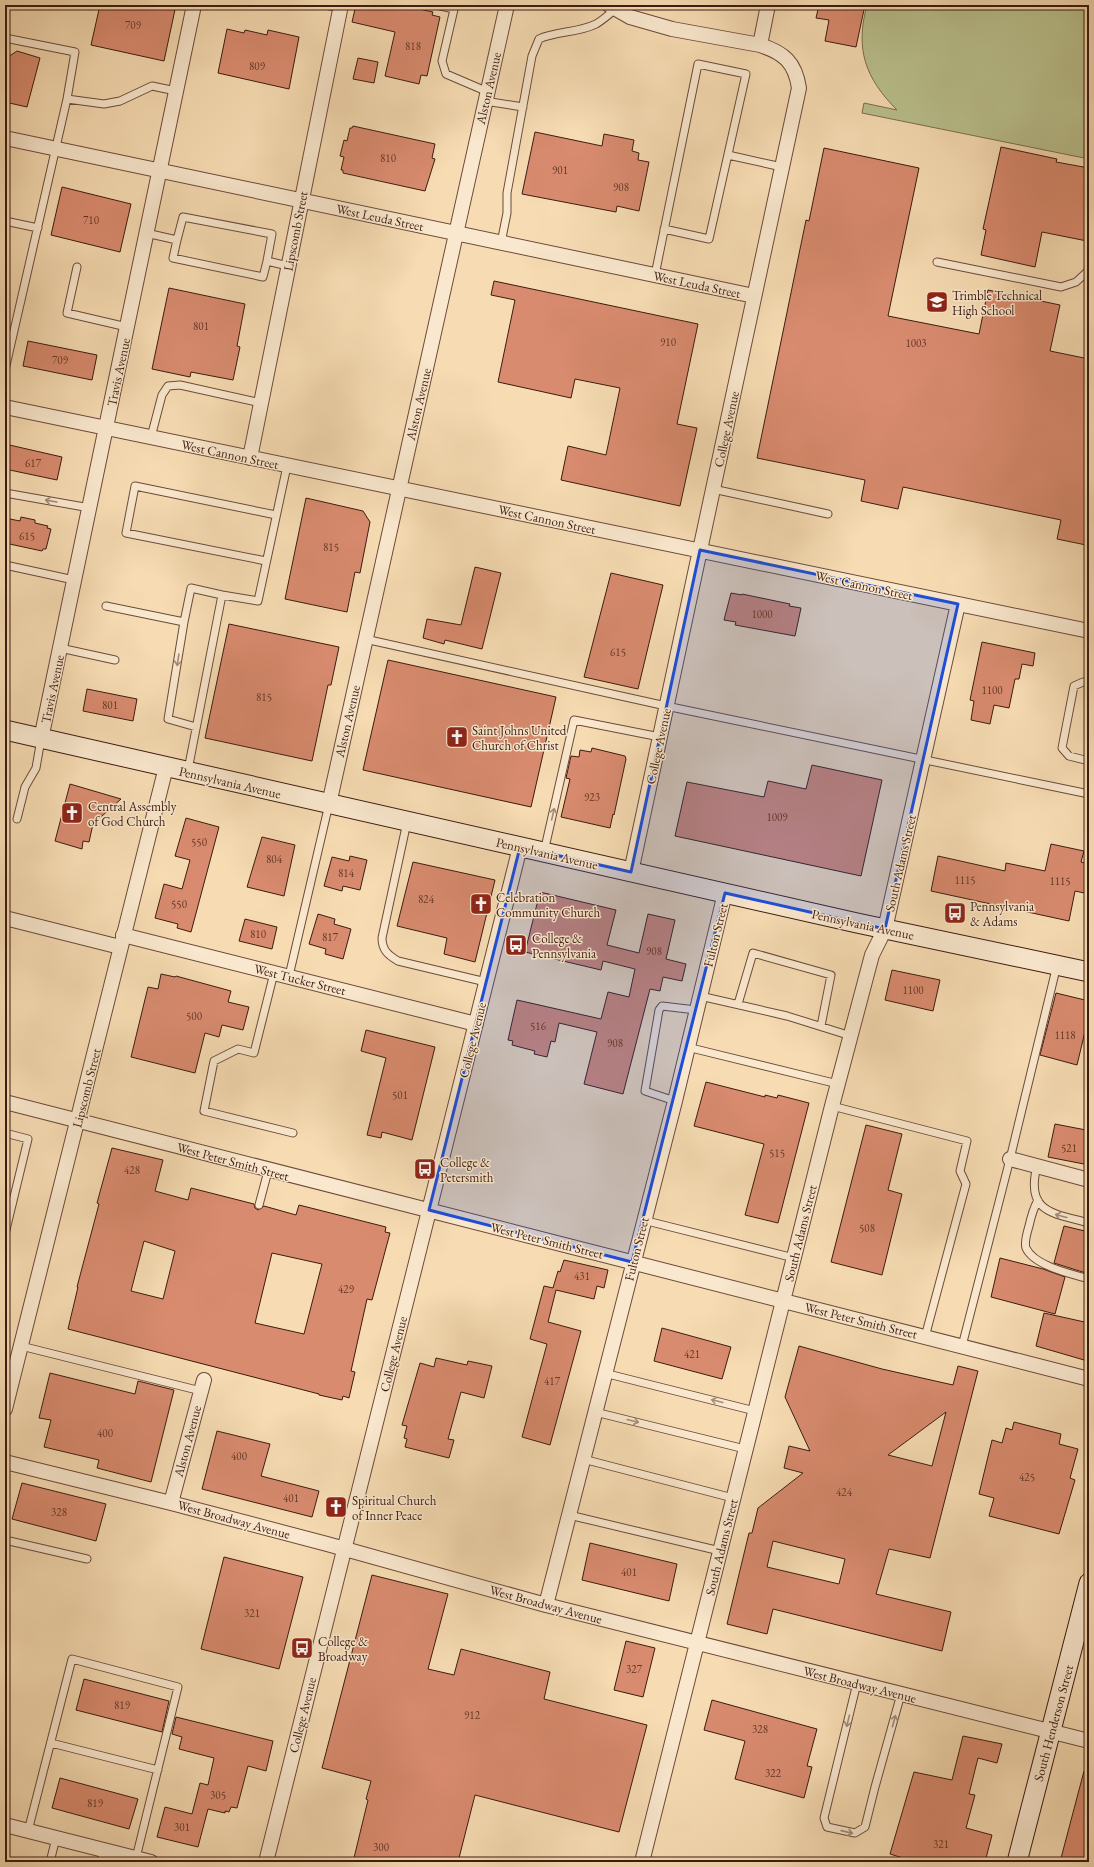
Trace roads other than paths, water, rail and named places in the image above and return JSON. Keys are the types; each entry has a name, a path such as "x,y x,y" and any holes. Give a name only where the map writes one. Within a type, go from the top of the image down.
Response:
{"street":[{"name":"Travis Avenue","path":"41,739 194,5"},
{"name":"Alston Avenue","path":"329,804 507,5"},
{"path":"760,45 768,5"},
{"name":"Lipscomb Street","path":"250,458 341,6"},
{"name":"College Avenue","path":"612,7 630,17 672,29 760,45 774,50 784,56 792,65 797,76 799,88 631,872"},
{"name":"West Leuda Street","path":"5,138 754,296"},
{"name":"West Cannon Street","path":"5,407 1089,631"},
{"name":"South Adams Street","path":"642,1862 832,1106 872,955 885,929 958,604"},
{"name":"Pennsylvania Avenue","path":"5,730 885,929 1089,972"},
{"name":"Lipscomb Street","path":"5,1409 166,767"},
{"name":"College Avenue","path":"266,1862 520,847"},
{"name":"Fulton Street","path":"546,1604 632,1262 675,1101 725,893"},
{"name":"West Tucker Street","path":"5,918 289,976 476,1024"},
{"name":"West Peter Smith Street","path":"5,1102 268,1171 429,1210 1089,1379"},
{"path":"1010,1159 1089,1180"},
{"name":"Alston Avenue","path":"171,1502 202,1385"},
{"name":"West Broadway Avenue","path":"5,1462 171,1502 546,1604 1089,1741"},
{"name":"South Henderson Street","path":"1017,1862 1089,1583"},
{"path":"5,1825 56,1838 103,1856 136,1858 151,1862"}],"lane":[{"path":"326,5 341,6"},
{"path":"436,5 455,7 442,61 446,74 487,97 523,107"},
{"path":"500,243 507,212 507,193 532,56 539,39 548,35 568,32 596,24 612,7"},
{"path":"5,38 75,52 56,149 38,228 8,346 5,370"},
{"path":"655,275 664,229 698,64 746,74 709,239 664,229"},
{"path":"67,99 104,104 120,101 152,86 176,91"},
{"path":"728,155 782,167"},
{"path":"183,217 272,234 267,261 263,277 173,258 183,217"},
{"path":"5,221 38,228"},
{"path":"146,234 177,240"},
{"path":"267,261 288,266"},
{"path":"937,262 1061,287 1076,282 1089,270"},
{"path":"77,267 67,313 127,327"},
{"path":"151,437 162,395 168,386 180,385 261,403"},
{"path":"196,727 168,719 191,588 258,601 287,466"},
{"path":"266,561 126,533 135,486 276,515"},
{"path":"713,489 828,514"},
{"path":"5,493 90,508"},
{"path":"5,565 74,580"},
{"path":"187,772 222,595"},
{"path":"106,606 184,622"},
{"path":"366,639 666,706 1089,794"},
{"path":"60,648 115,660"},
{"path":"1089,683 1083,682 1074,686 1062,748 1069,756 1089,761"},
{"path":"544,852 574,720 660,737"},
{"path":"17,819 25,787 36,768 41,739"},
{"path":"289,976 329,804"},
{"path":"407,822 382,938 382,946 388,955 398,961 486,982"},
{"path":"738,1004 753,953 832,975 821,1026"},
{"path":"962,1346 1010,1159 1057,965"},
{"path":"274,973 254,1053 238,1049 214,1061 204,1111 293,1133"},
{"path":"700,996 738,1004 821,1026 851,1036"},
{"path":"675,1101 645,1091 659,1010 662,1006 670,1006 696,1010"},
{"path":"687,1046 838,1084"},
{"path":"832,1106 967,1141 960,1171 966,1184 925,1337"},
{"path":"5,1132 28,1139 5,1234"},
{"path":"1037,1166 1033,1187 1038,1200 1048,1211 1089,1223"},
{"path":"259,1205 268,1171"},
{"path":"1038,1200 1032,1213 1026,1240 1026,1247 1035,1257 1046,1264 1089,1279"},
{"path":"643,1220 794,1258"},
{"path":"21,1346 202,1385"},
{"path":"604,1373 755,1411"},
{"path":"595,1412 745,1449"},
{"path":"583,1459 733,1498"},
{"path":"569,1515 720,1552"},
{"path":"5,1540 87,1560"},
{"path":"28,1831 72,1660 178,1687 136,1858"},
{"path":"857,1683 825,1813 824,1818 827,1827 855,1833 865,1827 901,1694"},
{"path":"51,1743 158,1770"},
{"path":"50,1862 56,1838"}],"place":[{"name":"Trimble Technical High School","path":"937,302"},
{"name":"Saint Johns United Church of Christ","path":"457,737"},
{"name":"Central Assembly of God Church","path":"72,813"},
{"name":"Celebration Community Church","path":"481,904"},
{"name":"Pennsylvania & Adams","path":"955,913"},
{"name":"College & Pennsylvania","path":"516,945"},
{"name":"College & Petersmith","path":"425,1169"},
{"name":"Spiritual Church of Inner Peace","path":"336,1507"},
{"name":"College & Broadway","path":"302,1648"}]}
